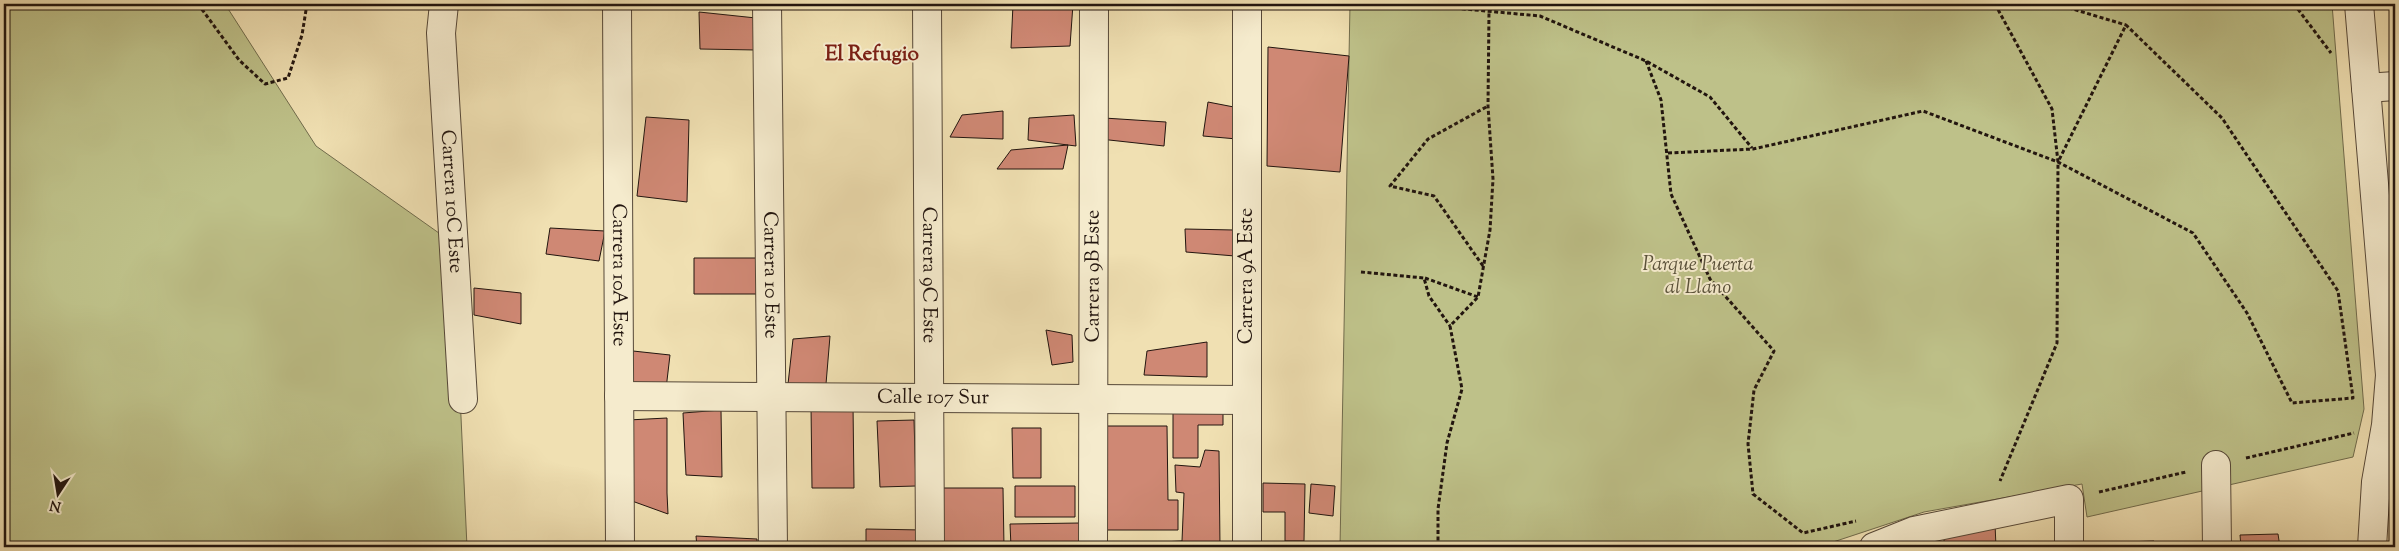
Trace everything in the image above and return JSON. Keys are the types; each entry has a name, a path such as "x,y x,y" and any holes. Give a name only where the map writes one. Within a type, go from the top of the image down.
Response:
{"street":[{"name":"Carrera 10C Este","path":"444,4 441,32 463,399"},
{"name":"Carrera 10A Este","path":"617,4 620,547"},
{"name":"Carrera 10 Este","path":"766,4 773,547"},
{"name":"Carrera 9C Este","path":"927,4 930,547"},
{"name":"Carrera 9B Este","path":"1093,547 1094,4"},
{"name":"Carrera 9A Este","path":"1247,4 1247,547"},
{"path":"2360,4 2390,374 2391,425 2376,482 2372,547"},
{"path":"2365,77 2395,86"},
{"name":"Calle 107 Sur","path":"619,396 1247,400"},
{"path":"2216,465 2216,547"},
{"path":"1874,547 1914,539 2069,499 2069,547"}],"path":[{"path":"198,4 239,60 265,84 288,78 302,35 307,4"},
{"path":"1410,4 1540,16 1646,61 1710,97 1752,149"},
{"path":"1995,4 2052,109 2058,162 2057,342 1997,488"},
{"path":"1668,154 1752,149 1923,111 2058,162 2193,233 2247,313 2292,403 2353,398 2338,292 2222,118 2126,25 2056,4"},
{"path":"2294,4 2328,51 2365,77"},
{"path":"1450,326 1478,297 1490,230 1492,179 1488,106 1489,11"},
{"path":"2058,162 2126,25"},
{"path":"1646,61 1661,100 1671,194 1710,280 1774,351 1754,390 1748,444 1753,494 1802,533 1858,520"},
{"path":"1484,266 1434,196 1390,186 1428,139 1488,106"},
{"path":"1361,272 1424,278 1478,297"},
{"path":"1424,278 1430,296 1450,326 1462,389 1447,443 1438,509 1438,547"}],"green space":[{"path":"4,4 225,4 316,146 453,243 467,547 4,547"},
{"name":"Parque Puerta al Llano","path":"1350,4 2332,4 2364,409 2353,457 2087,517 2082,484 1924,512 1818,547 1340,547"}],"building":[{"path":"1013,4 1073,4 1070,46 1011,48"},
{"path":"699,12 756,18 756,50 700,49"},
{"path":"1268,47 1349,56 1340,172 1267,166"},
{"path":"1208,102 1239,108 1237,139 1203,136"},
{"path":"1003,111 1003,139 950,137 962,115"},
{"path":"1074,115 1076,146 1028,140 1029,118"},
{"path":"646,117 689,120 687,202 637,196"},
{"path":"1104,118 1166,122 1164,146 1100,139"},
{"path":"1068,145 1063,169 997,169 1011,150"},
{"path":"550,228 605,231 599,261 546,254"},
{"path":"1185,229 1234,230 1235,256 1186,252"},
{"path":"694,258 757,258 757,294 694,294"},
{"path":"474,288 521,293 521,324 474,315"},
{"path":"1046,330 1072,335 1073,362 1052,365"},
{"path":"830,336 826,384 788,384 793,339"},
{"path":"1207,342 1207,377 1144,375 1147,351"},
{"path":"633,351 670,355 666,389 630,385"},
{"path":"853,405 854,488 812,488 811,406"},
{"path":"721,410 722,477 686,475 683,413"},
{"path":"1173,413 1223,413 1223,425 1198,425 1198,458 1173,458"},
{"path":"667,418 668,514 632,501 628,420"},
{"path":"914,420 916,486 880,487 877,421"},
{"path":"1105,426 1167,426 1168,500 1178,500 1178,530 1106,530"},
{"path":"1012,428 1041,428 1041,478 1013,478"},
{"path":"1205,450 1219,451 1220,547 1161,547 1161,542 1182,541 1184,493 1176,492 1175,465 1200,467"},
{"path":"1263,483 1305,484 1304,541 1285,541 1285,512 1263,512"},
{"path":"1311,484 1335,486 1333,516 1309,513"},
{"path":"1015,486 1075,486 1075,517 1015,517"},
{"path":"942,488 1003,488 1004,547 943,547"},
{"path":"1080,523 1081,547 1011,547 1010,524"},
{"path":"1995,524 1996,547 1944,547 1944,538"},
{"path":"866,529 923,530 922,547 866,547"},
{"path":"2278,534 2280,547 2241,547 2240,535"},
{"path":"696,536 757,539 757,547 697,547"},
{"path":"2154,541 2154,547 2093,547 2093,543"}],"district":[{"name":"El Refugio","path":"872,55"}]}
